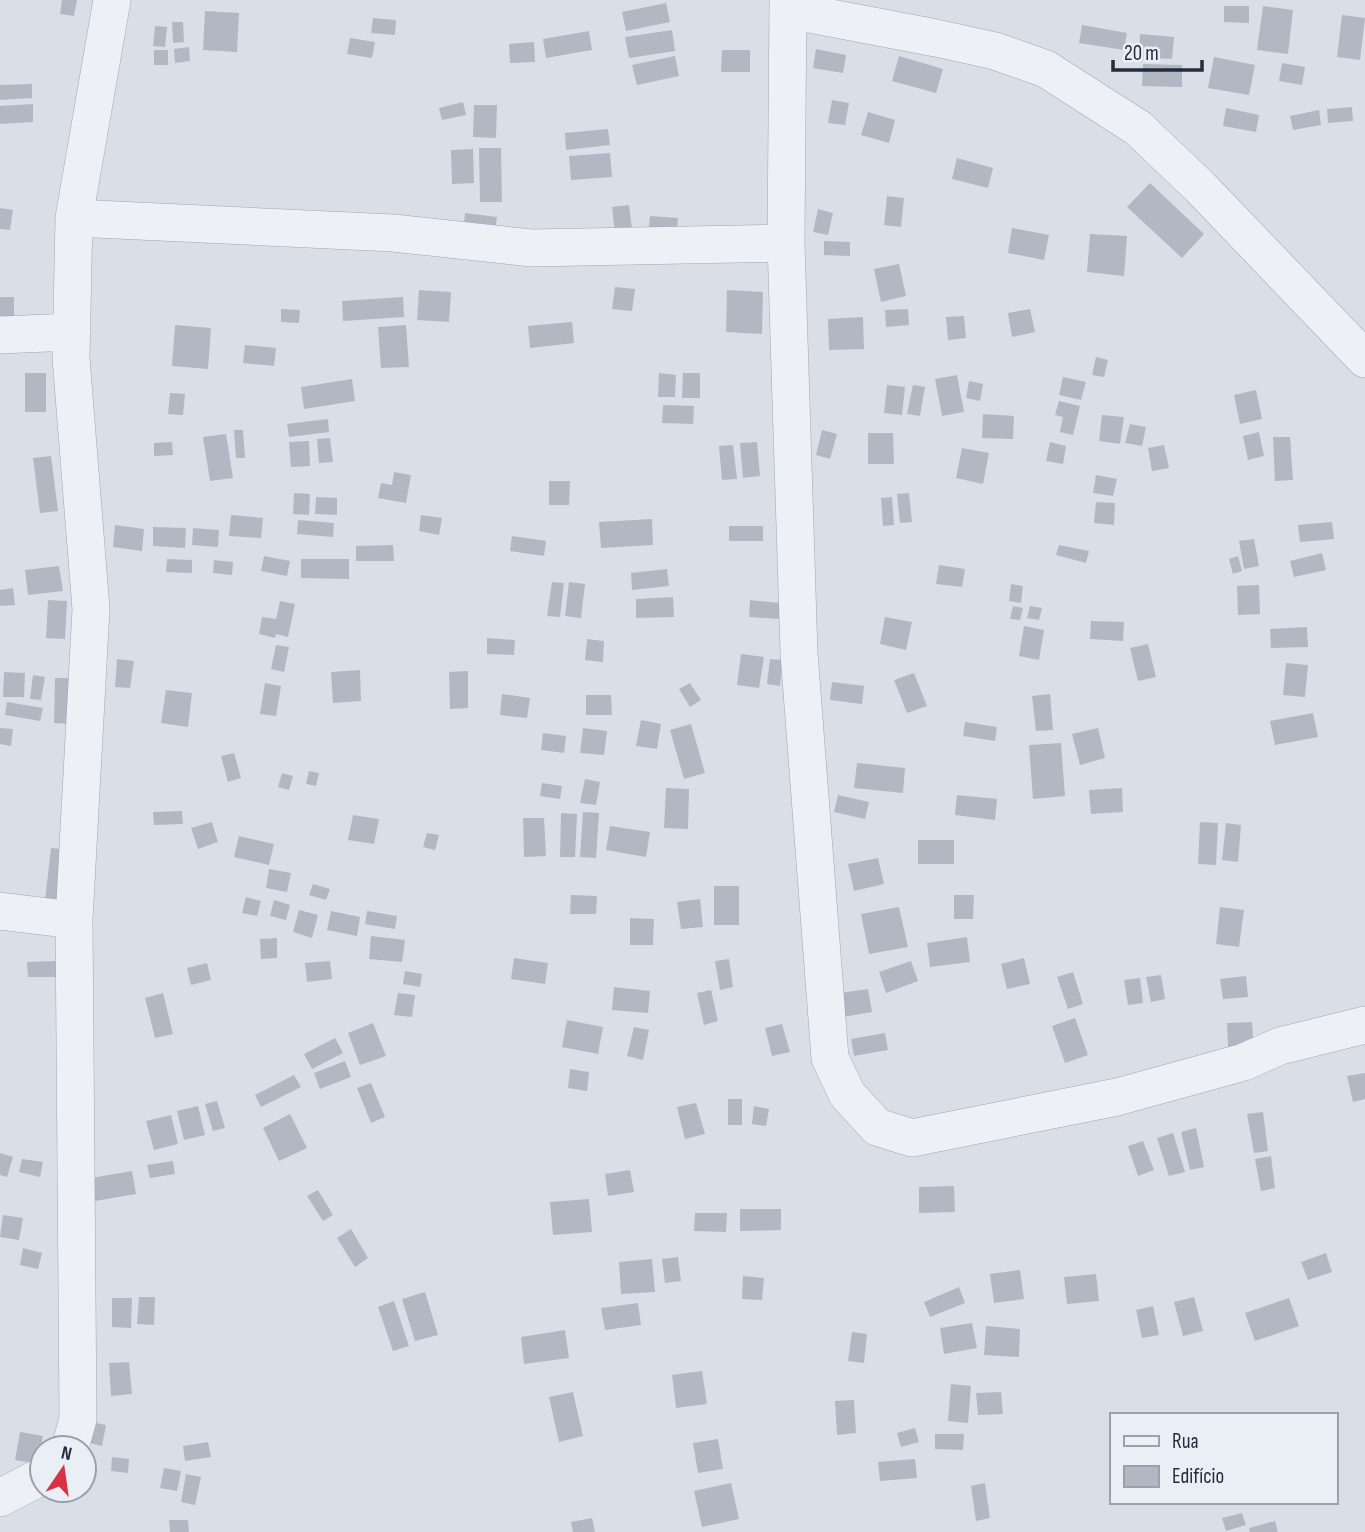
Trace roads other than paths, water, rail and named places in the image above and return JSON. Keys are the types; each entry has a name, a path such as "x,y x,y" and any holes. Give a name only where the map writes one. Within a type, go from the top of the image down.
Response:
{"street":[{"path":"74,1434 78,1419 74,920 91,609 71,358 74,218 112,0"},
{"path":"1365,359 1200,187 1138,128 1046,69 995,51 789,5 786,243 799,653 830,1058 847,1094 877,1127 912,1138 1117,1097 1244,1062 1280,1046 1365,1026"},
{"path":"74,218 393,233 531,248 786,243"},
{"path":"0,335 72,332"},
{"path":"0,911 74,920"},
{"path":"0,1498 28,1483"}]}
